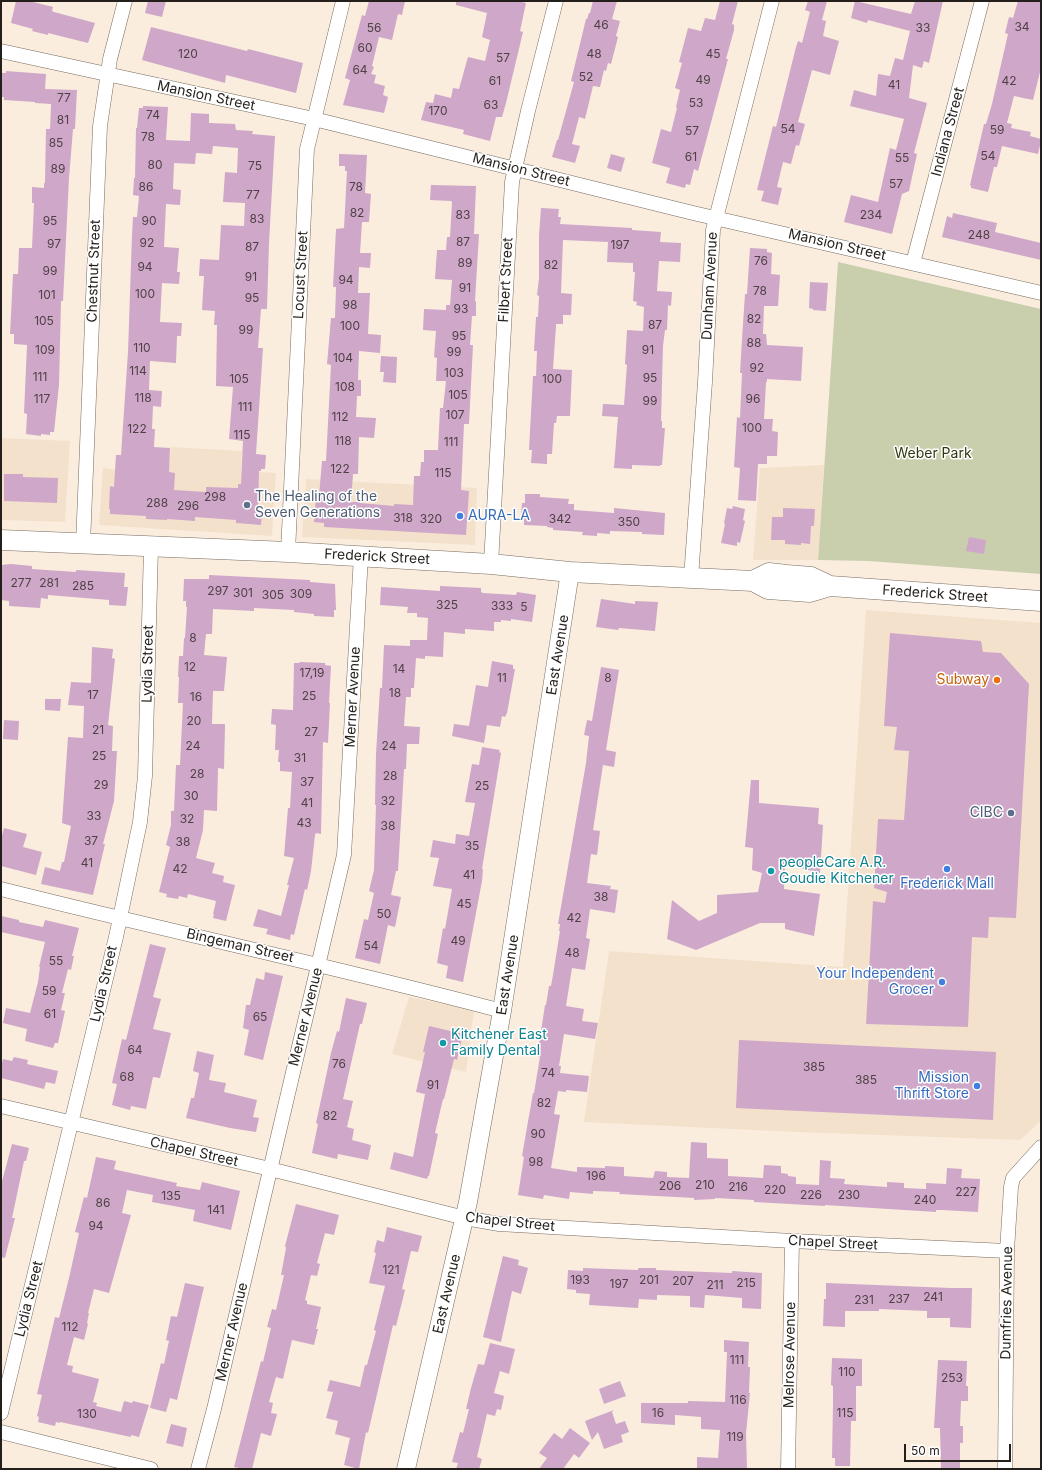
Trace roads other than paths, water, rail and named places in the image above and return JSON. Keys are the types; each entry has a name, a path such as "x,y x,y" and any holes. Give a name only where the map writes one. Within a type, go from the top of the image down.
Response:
{"main road":[{"name":"Frederick Street","path":"1,540 288,552 491,564 570,572 753,581 769,573 811,577 830,586 1041,601"}],"street":[{"name":"Chestnut Street","path":"83,544 100,126 110,59 125,1"},
{"name":"Locust Street","path":"288,552 307,149 343,1"},
{"name":"Filbert Street","path":"491,564 511,191 556,1"},
{"name":"Dunham Avenue","path":"691,578 706,382 713,230 772,1"},
{"name":"Indiana Street","path":"913,263 982,1"},
{"name":"Mansion Street","path":"1,51 314,119 716,218 1041,293"},
{"name":"Lydia Street","path":"1,1412 120,919 140,822 145,776 151,547"},
{"name":"Merner Avenue","path":"198,1469 214,1409 344,855 361,556"},
{"name":"East Avenue","path":"406,1469 465,1218 502,1011 570,572"},
{"name":"Bingeman Street","path":"1,889 120,919 319,965 502,1011"},
{"name":"Chapel Street","path":"1,1106 270,1169 465,1218 499,1224 792,1241 1007,1251"},
{"name":"Dumfries Avenue","path":"1005,1469 1007,1251 1011,1187 1013,1178 1020,1168 1041,1147"},
{"name":"Melrose Avenue","path":"788,1469 792,1241"},
{"path":"1,1432 151,1469"}],"place":[{"name":"The Healing of the Seven Generations","path":"247,505"},
{"name":"AURA-LA","path":"460,516"},
{"name":"Subway","path":"997,680"},
{"name":"CIBC","path":"1011,813"},
{"name":"Frederick Mall","path":"947,869"},
{"name":"peopleCare A.R. Goudie Kitchener","path":"771,871"},
{"name":"Your Independent Grocer","path":"942,982"},
{"name":"Kitchener East Family Dental","path":"443,1043"},
{"name":"Mission Thrift Store","path":"977,1086"}],"park label":[{"name":"Weber Park","path":"933,454"}]}
